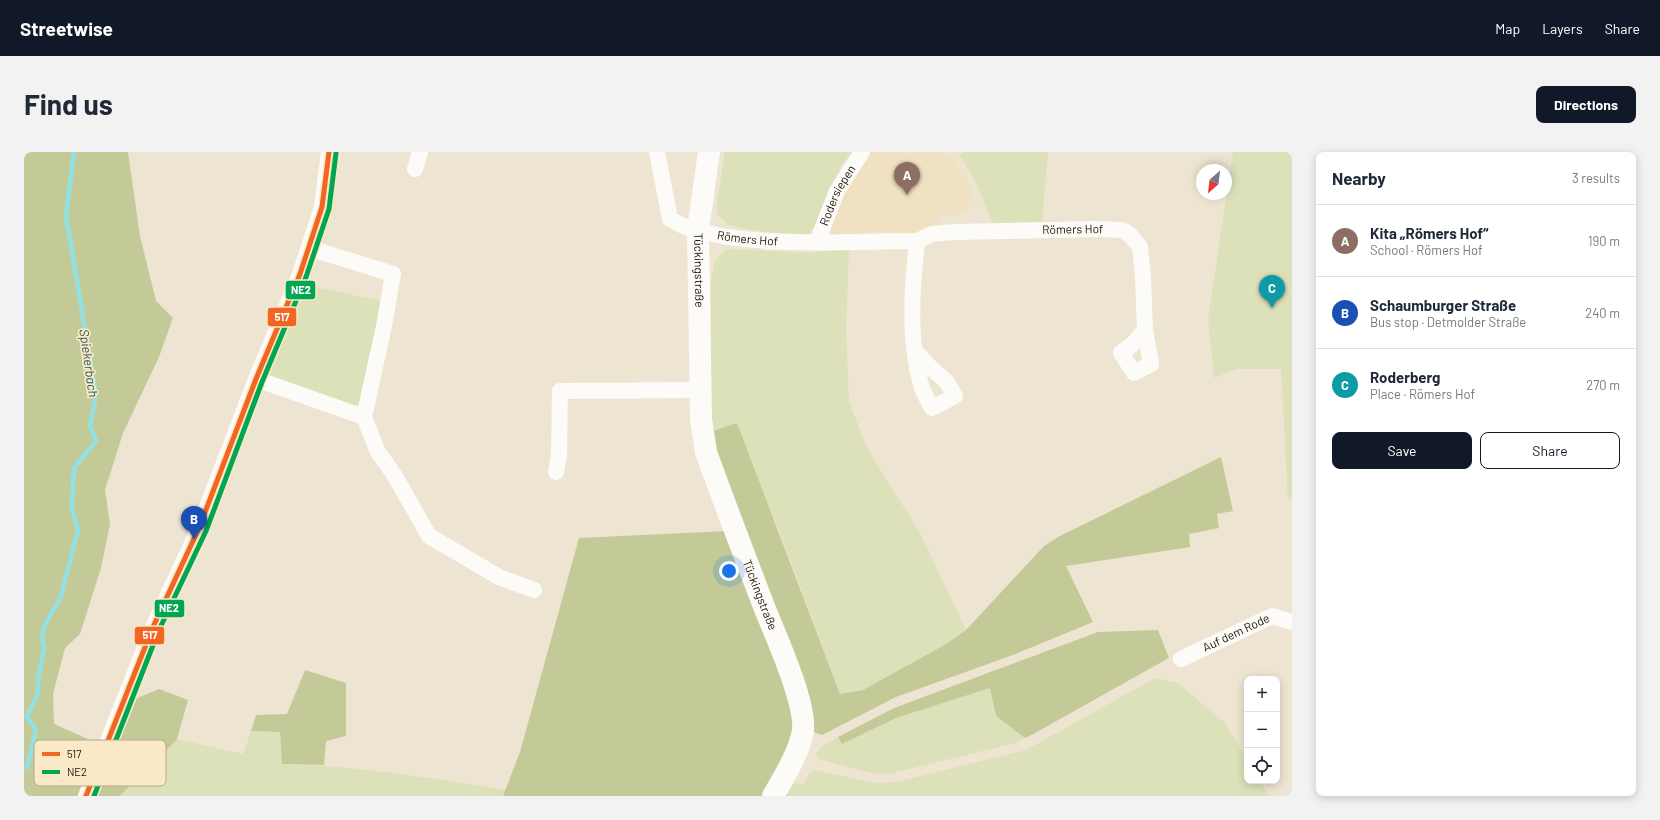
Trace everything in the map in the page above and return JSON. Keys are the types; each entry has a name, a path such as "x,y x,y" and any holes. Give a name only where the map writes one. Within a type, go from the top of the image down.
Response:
{"street":[{"path":"108,740 153,627 199,528 256,379 300,274 322,207 329,152"},
{"path":"415,169 420,152"},
{"name":"Römers Hof","path":"657,152 670,219 689,228 723,237 817,242 917,241 932,234 954,232 1095,229 1122,230 1129,234 1140,247 1143,276 1145,330"},
{"name":"Tückingstraße","path":"709,152 698,230 701,419 706,452 799,699 802,719 803,730 793,758 773,796"},
{"name":"Rodersiepen","path":"817,242 836,191 862,152"},
{"path":"915,351 913,304 917,241"},
{"path":"309,248 393,274 384,326 364,417 378,452 395,476 429,536 499,577 534,590"},
{"path":"256,379 364,417"},
{"path":"556,472 559,456 560,391 700,390"},
{"name":"Auf dem Rode","path":"1181,659 1272,616 1292,622"},
{"path":"86,796 90,786"}],"shaded area":[{"path":"868,152 944,152 953,159 972,189 966,214 938,215 937,226 909,236 889,237 889,231 862,231 862,237 835,236 832,234 830,225 839,201"}],"green space":[{"path":"24,152 128,152 140,236 156,301 173,318 159,357 123,433 105,490 110,524 101,568 80,634 65,648 53,694 54,724 90,740 34,740 34,786 130,786 119,796 24,796"},
{"path":"725,152 852,152 841,166 815,226 808,235 766,232 728,225 717,214 716,208"},
{"path":"966,152 1048,152 1042,222 992,223 978,186 959,154"},
{"path":"1233,152 1292,152 1292,498 1288,500 1281,369 1237,369 1214,378 1208,319 1226,200 1232,200 1231,164"},
{"path":"727,249 812,253 825,250 849,250 846,330 849,402 868,450 920,533 966,630 946,644 863,690 840,694 776,522 710,432 711,282 715,263 719,256"},
{"path":"305,285 382,301 361,409 267,382"},
{"path":"737,423 840,694 863,690 946,644 966,630 1044,546 1060,536 1221,457 1233,511 1217,514 1219,528 1189,534 1190,547 1066,566 1093,622 1013,655 896,697 822,735 811,731 782,781 787,796 503,796 520,752 579,538 727,531 710,432"},
{"path":"1158,630 1169,658 1026,738 996,716 990,688 896,718 842,744 838,737 894,708 1098,632"},
{"path":"305,670 346,683 346,736 326,741 324,765 282,764 280,732 251,731 256,715 287,714"},
{"path":"1155,678 1178,683 1225,723 1244,754 1244,784 1262,784 1269,796 787,796 785,790 796,783 804,785 809,773 815,770 874,783 896,782 1026,750"},
{"path":"990,688 996,716 1026,738 1015,743 889,774 871,773 818,759 816,754 822,746 838,737 842,744 896,718"},
{"path":"159,689 188,700 177,739 166,751 166,740 120,740 137,698"},
{"path":"251,731 280,732 283,764 367,770 506,790 503,796 119,796 130,786 166,786 166,751 177,739 243,754"}],"waterway":[{"name":"Spiekerbach","path":"27,768 36,730 27,717 38,694 38,680 44,649 42,639 44,627 61,596 78,530 72,509 74,468 96,441 90,426 96,395 66,215 74,152"}],"transit line":[{"name":"517","path":"108,740 153,627 199,528 256,379 300,274 322,207 329,152"},
{"name":"NE2","path":"116,740 159,630 206,531 262,382 306,277 329,209 336,153"},
{"name":"517","path":"86,796 90,786"},
{"name":"NE2","path":"94,796 98,786"}],"place":[{"name":"Kita „Römers Hof“","path":"907,195"},
{"name":"Roderberg","path":"1272,308"},
{"name":"Schaumburger Straße","path":"194,539"}]}
